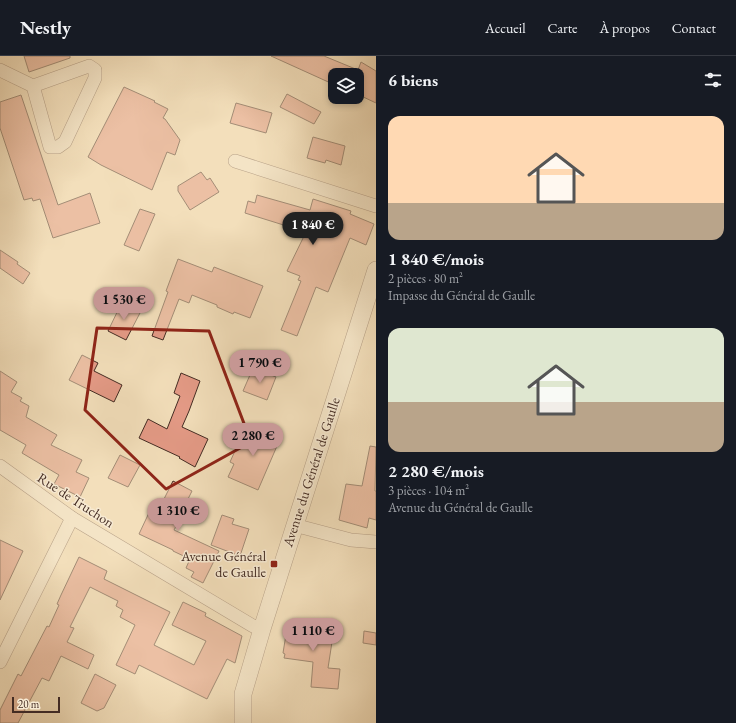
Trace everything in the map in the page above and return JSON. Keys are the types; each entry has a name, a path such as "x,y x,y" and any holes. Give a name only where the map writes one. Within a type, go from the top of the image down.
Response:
{"street":[{"path":"0,70 33,86 89,66 95,70 95,78 65,142 58,147 50,147 33,86"},
{"path":"236,161 376,206"},
{"name":"Avenue du Général de Gaulle","path":"243,723 243,694 262,628 376,270"},
{"name":"Rue de Truchon","path":"0,466 72,518 253,626 262,628"},
{"path":"0,662 72,518"},
{"path":"294,525 351,540 376,542"}],"highlighted area":[{"path":"97,328 209,331 251,442 166,489 85,410"}],"building":[{"path":"24,56 70,56 70,58 29,72"},
{"path":"271,56 324,56 353,68 328,68 328,82"},
{"path":"361,62 376,71 376,103 364,97 364,68 359,68"},
{"path":"124,87 155,101 154,102 168,109 163,118 180,140 175,155 167,152 152,190 88,157"},
{"path":"287,94 321,112 314,124 280,107"},
{"path":"21,95 58,205 90,193 100,223 53,238 40,199 33,201 32,198 24,200 0,128 0,102"},
{"path":"236,103 272,113 266,133 230,123"},
{"path":"313,137 345,146 341,165 326,160 325,163 307,158"},
{"path":"201,172 207,180 210,178 219,192 190,210 178,191 178,186"},
{"path":"257,195 310,210 313,199 351,211 350,214 374,224 366,245 350,238 328,292 316,287 297,336 281,330 301,281 298,280 300,276 287,271 306,232 245,213 248,201 255,203"},
{"path":"140,209 155,214 139,251 124,245"},
{"path":"0,250 18,262 17,264 30,273 23,284 0,268"},
{"path":"178,259 212,272 214,267 263,286 250,318 234,312 233,314 217,307 217,305 192,295 189,303 179,299 163,340 152,336"},
{"path":"122,302 141,311 126,340 108,331"},
{"path":"82,355 98,363 94,371 122,385 114,402 69,380"},
{"path":"253,368 276,377 267,400 243,391"},
{"path":"0,371 17,382 11,392 22,398 20,401 29,406 26,417 57,435 51,445 82,460 76,472 89,478 80,497 54,484 59,475 22,453 26,445 0,430"},
{"path":"181,373 200,381 182,427 208,439 195,467 179,458 180,457 139,438 148,419 167,429 180,396 174,393"},
{"path":"247,424 280,439 258,490 228,477 234,464 230,462"},
{"path":"370,446 376,447 376,520 369,518 367,528 339,520 346,484 362,486"},
{"path":"120,455 140,465 128,487 108,478"},
{"path":"173,481 192,491 187,501 189,502 174,530 219,551 203,583 191,577 194,572 186,568 190,559 139,534 155,500 162,503"},
{"path":"222,515 234,519 232,524 249,529 240,556 211,545"},
{"path":"0,540 23,551 0,600"},
{"path":"79,557 107,571 104,579 170,612 154,645 194,665 206,641 172,625 183,602 206,613 205,616 242,636 235,663 227,659 207,699 139,665 135,674 116,665 135,625 120,617 123,610 116,606 118,601 90,587 70,627 74,628 67,642 94,655 88,669 61,656 49,681 42,678 18,723 0,723 0,710 18,674 21,676 47,626 49,627 59,605 57,604"},
{"path":"288,622 334,629 328,668 340,669 338,689 311,687 313,662 284,658 285,654 283,653"},
{"path":"364,631 376,633 376,645 363,643"},
{"path":"95,674 116,685 104,708 97,711 81,703"}],"place":[{"name":"Avenue Général de Gaulle","path":"274,564"}]}
